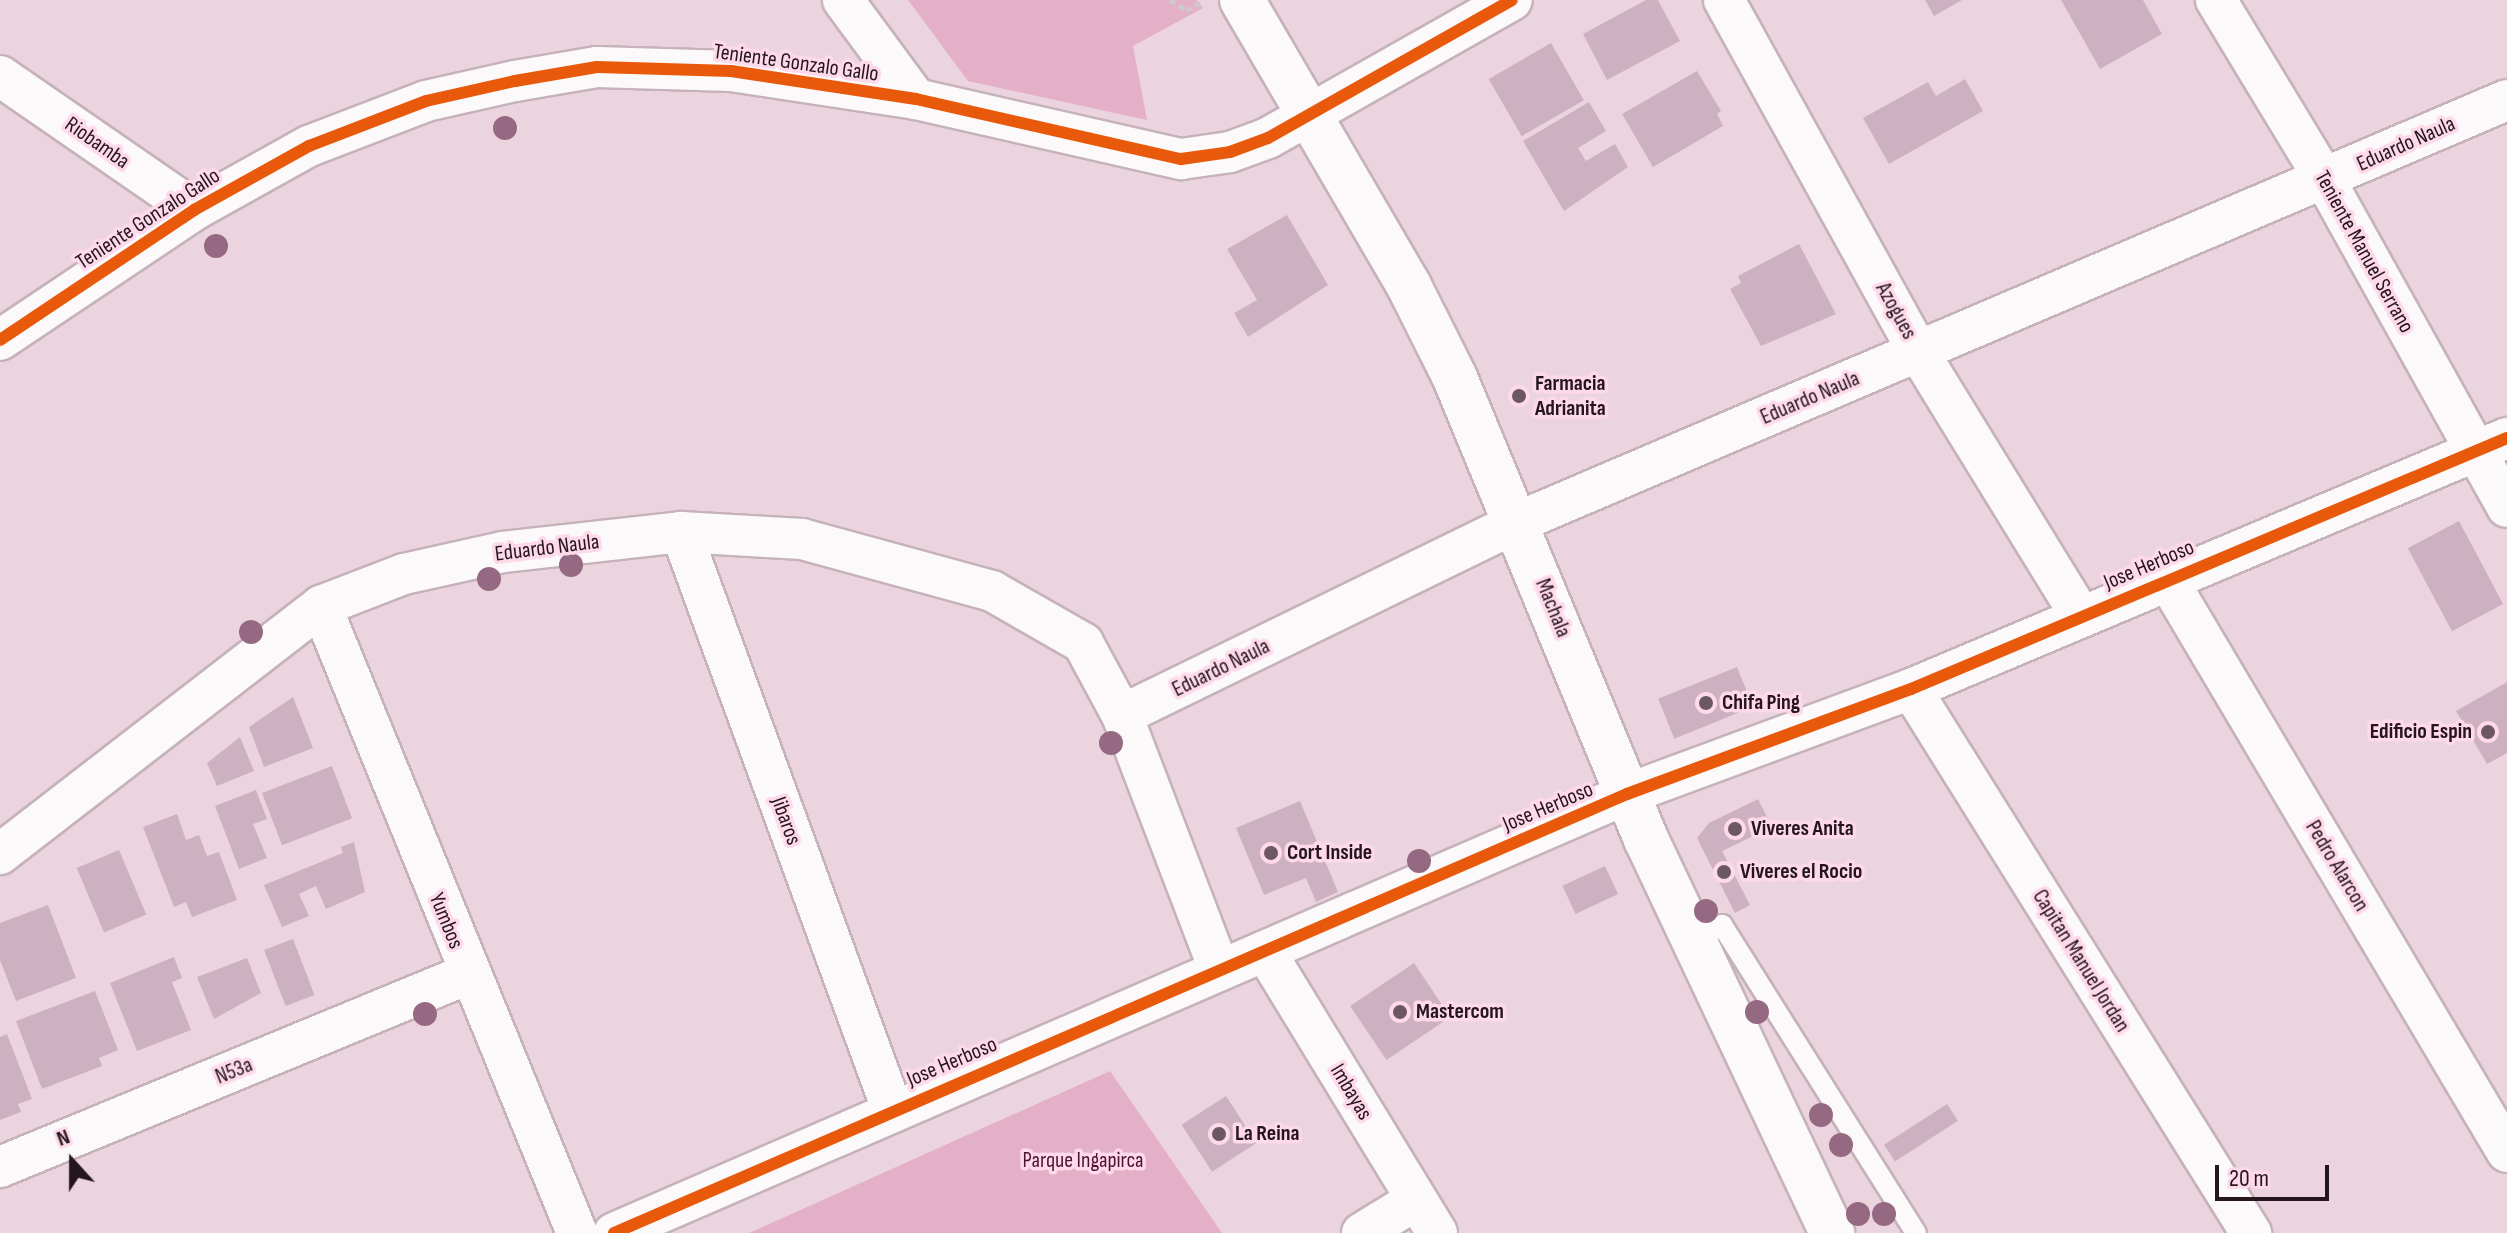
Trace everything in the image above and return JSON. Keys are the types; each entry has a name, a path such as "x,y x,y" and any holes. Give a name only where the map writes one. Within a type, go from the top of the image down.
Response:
{"main road":[{"name":"Machala","path":"1242,0 1409,286 1518,522 1627,794 1832,1233"}],"street":[{"path":"843,0 916,99"},
{"name":"Teniente Gonzalo Gallo","path":"0,340 194,210 309,146 426,101 597,67 731,71 916,99 1181,159 1230,152 1308,117 1512,0"},
{"name":"Azogues","path":"1724,0 1919,353 2081,616"},
{"name":"Teniente Manuel Serrano","path":"2216,0 2492,445 2507,507"},
{"name":"Riobamba","path":"0,76 194,210"},
{"name":"Eduardo Naula","path":"1122,715 1518,522 2507,100"},
{"name":"Jose Herboso","path":"614,1233 892,1109 1627,794 1911,689 2492,445"},
{"name":"Eduardo Naula","path":"0,854 321,606 404,574 503,552 681,532 802,539 992,591 1083,643 1122,715 1219,969"},
{"name":"Jibaros","path":"681,532 892,1109"},
{"name":"Pedro Alarcon","path":"2167,579 2507,1152"},
{"name":"Yumbos","path":"321,606 468,974 577,1233"},
{"name":"Capitan Manuel Jordan","path":"1911,689 2251,1233"},
{"name":"Imbayas","path":"1265,951 1437,1233"},
{"name":"N53a","path":"0,1167 468,974"},
{"path":"1362,1233 1416,1200"}],"lane":[{"path":"1693,940 1722,925 1916,1233"}],"path":[{"path":"1170,0 1186,10 1205,0"}],"green space":[{"path":"908,0 1197,0 1203,8 1133,46 1147,120 968,81"},
{"name":"Parque Ingapirca","path":"1110,1071 1222,1233 749,1233"}],"building":[{"path":"1646,0 1658,0 1680,41 1607,80 1583,34"},
{"path":"1925,0 1962,0 1934,16"},
{"path":"2061,0 2143,0 2162,34 2100,69"},
{"path":"1551,43 1584,100 1522,136 1489,79"},
{"path":"1697,71 1721,111 1717,114 1723,126 1653,167 1622,114"},
{"path":"1965,79 1983,111 1889,164 1863,118 1928,82 1936,96"},
{"path":"1589,102 1606,131 1578,148 1586,161 1615,144 1628,167 1564,211 1523,141"},
{"path":"1287,215 1328,285 1248,337 1234,313 1257,300 1227,249"},
{"path":"1799,244 1836,314 1761,346 1730,289 1741,283 1738,276"},
{"path":"2459,521 2503,604 2452,631 2408,548"},
{"name":"Chifa Ping","path":"1737,667 1753,707 1674,739 1658,699"},
{"name":"Edificio Espin","path":"2507,682 2507,753 2487,764 2456,711"},
{"path":"293,697 313,748 264,767 249,727"},
{"path":"240,737 254,771 217,786 207,763"},
{"path":"332,766 352,818 282,845 262,793"},
{"path":"256,790 267,819 253,824 267,858 239,869 215,806"},
{"name":"Viveres Anita","path":"1758,799 1772,827 1722,851 1750,905 1735,913 1697,838 1709,823"},
{"path":"1300,801 1338,892 1316,902 1306,878 1264,895 1236,828"},
{"path":"177,814 186,840 199,835 207,856 219,852 237,900 192,917 186,902 174,907 143,827"},
{"path":"354,842 365,892 326,909 316,886 299,894 309,916 282,927 264,885 343,853 341,847"},
{"path":"119,850 146,914 104,932 77,868"},
{"path":"1605,866 1618,894 1576,914 1562,886"},
{"path":"48,905 76,978 16,1001 0,960 0,923"},
{"path":"293,939 315,995 286,1006 264,950"},
{"path":"174,957 182,978 172,982 191,1030 137,1051 110,983"},
{"path":"247,958 261,993 214,1019 197,977"},
{"name":"Mastercom","path":"1414,963 1450,1017 1387,1060 1350,1006"},
{"path":"95,991 118,1050 99,1058 102,1066 42,1089 16,1021"},
{"path":"7,1034 32,1099 18,1104 21,1112 0,1120 0,1037"},
{"name":"La Reina","path":"1226,1096 1256,1143 1212,1172 1182,1125"},
{"path":"1947,1104 1958,1121 1895,1162 1884,1145"}],"cycle path":[{"path":"0,340 194,210 309,146 426,101 597,67 731,71 916,99 1181,159 1230,152 1268,138 1512,0"},
{"path":"614,1233 1627,794 1911,689 2507,438"}],"place":[{"name":"Farmacia Adrianita","path":"1519,396"},
{"name":"Chifa Ping","path":"1706,703"},
{"name":"Edificio Espin","path":"2488,732"},
{"name":"Viveres Anita","path":"1735,829"},
{"name":"Cort Inside","path":"1271,853"},
{"name":"Viveres el Rocio","path":"1724,872"},
{"name":"Mastercom","path":"1400,1012"},
{"name":"La Reina","path":"1219,1134"}]}
